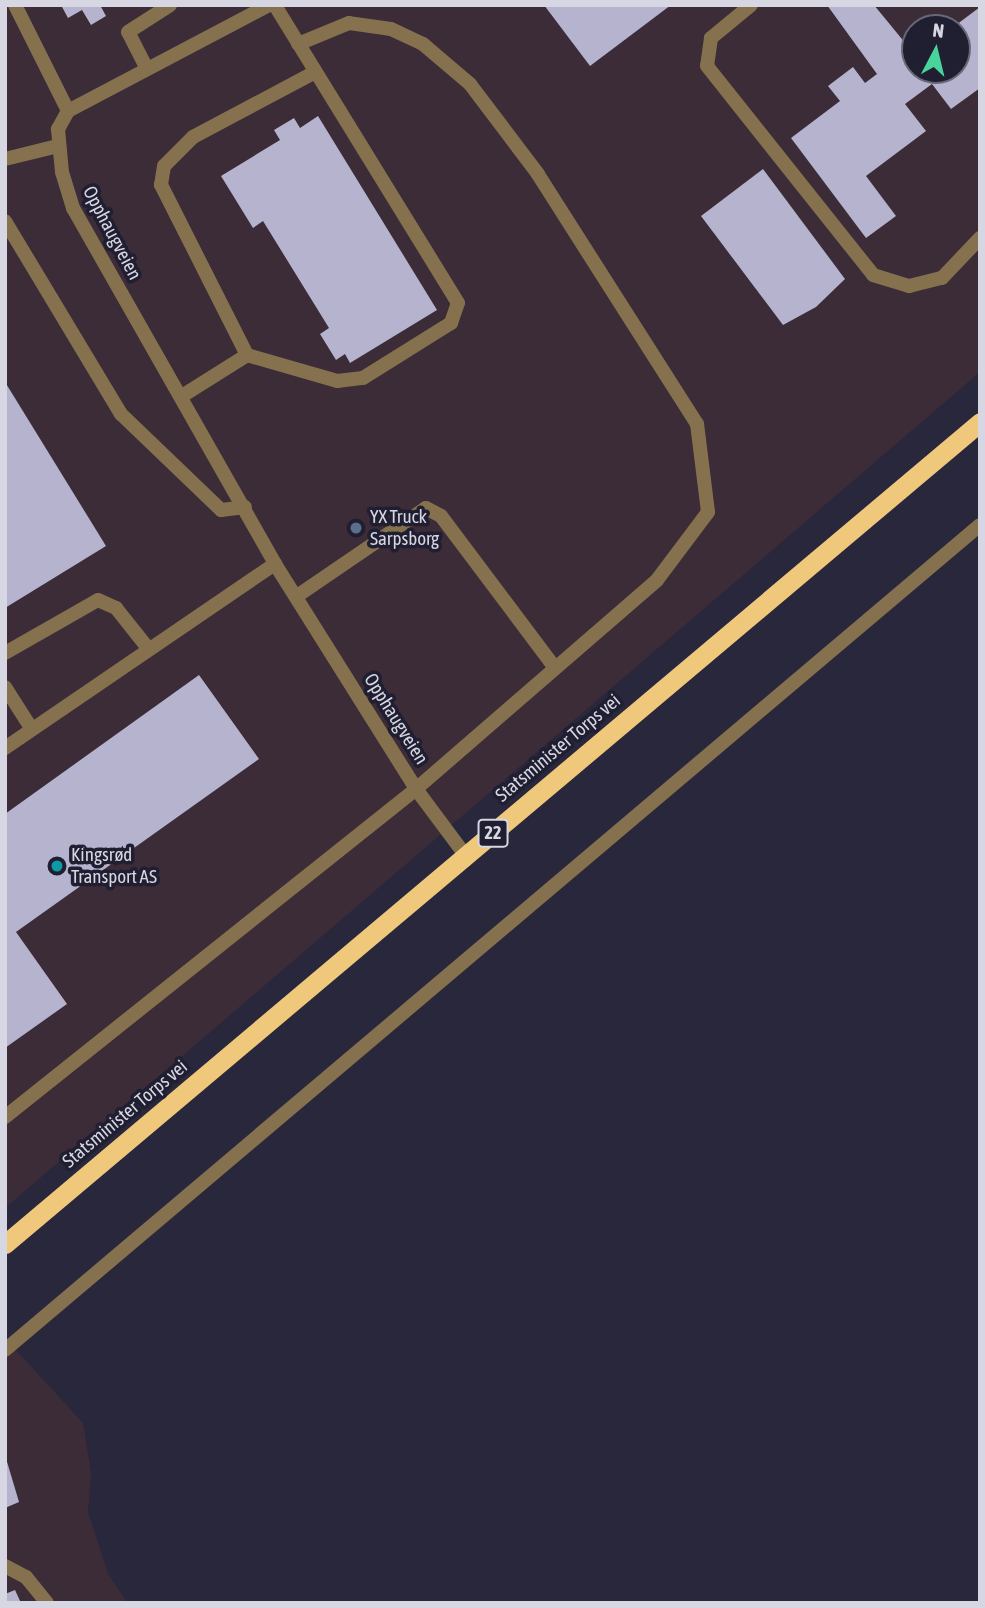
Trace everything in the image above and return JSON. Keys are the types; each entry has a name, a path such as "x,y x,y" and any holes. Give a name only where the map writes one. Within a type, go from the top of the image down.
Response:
{"highway":[{"name":"Statsminister Torps vei","path":"5,1244 980,422"}],"street":[{"path":"5,159 58,146 68,111 15,5"},
{"path":"146,67 128,32 170,5"},
{"path":"68,111 146,67 269,5"},
{"path":"275,5 455,291 457,313 363,378 337,381 247,355 161,186 164,166 193,137 315,72"},
{"path":"751,5 711,38 707,66 873,275 909,286 942,278 980,238"},
{"path":"5,1117 415,789 657,580 708,512 710,487 696,424 538,173 470,84 423,44 391,29 349,23 298,44"},
{"name":"Opphaugveien","path":"58,146 74,208 275,564 415,789 467,856"},
{"path":"5,221 121,414 221,510 245,507"},
{"path":"182,396 247,355"},
{"path":"297,596 426,508 441,516 555,667"},
{"path":"5,1350 980,525"},
{"path":"5,748 147,648 275,564"},
{"path":"5,653 98,600 117,608 147,648"},
{"path":"5,687 32,728"},
{"path":"5,1566 26,1577 47,1603"}],"shaded area":[{"path":"5,5 980,5 980,372 5,1208"},
{"path":"5,1338 83,1423 91,1472 88,1512 108,1574 128,1603 5,1603"}],"building":[{"path":"61,5 100,5 106,16 91,25 82,10 68,18"},
{"path":"544,5 671,5 590,66"},
{"path":"827,5 874,5 901,38 901,84 932,84 905,104 926,131 866,176 896,216 866,238 791,138 840,101 828,86 853,67 865,83 877,74"},
{"path":"980,7 980,88 951,109 932,84 971,84 971,14"},
{"path":"318,116 437,310 350,363 345,354 336,360 320,334 329,328 263,221 253,228 221,176 280,140 274,130 294,118 300,128"},
{"path":"763,169 845,279 816,307 783,325 701,216"},
{"path":"5,382 106,546 5,608"},
{"name":"Kingsrød Transport AS","path":"199,675 259,759 16,932 67,1004 5,1048 5,814"},
{"path":"5,1455 19,1502 5,1508"},
{"path":"15,1590 21,1603 5,1603 5,1594"}],"place":[{"name":"YX Truck Sarpsborg","path":"356,528"},
{"name":"Kingsrød Transport AS","path":"57,866"}]}
